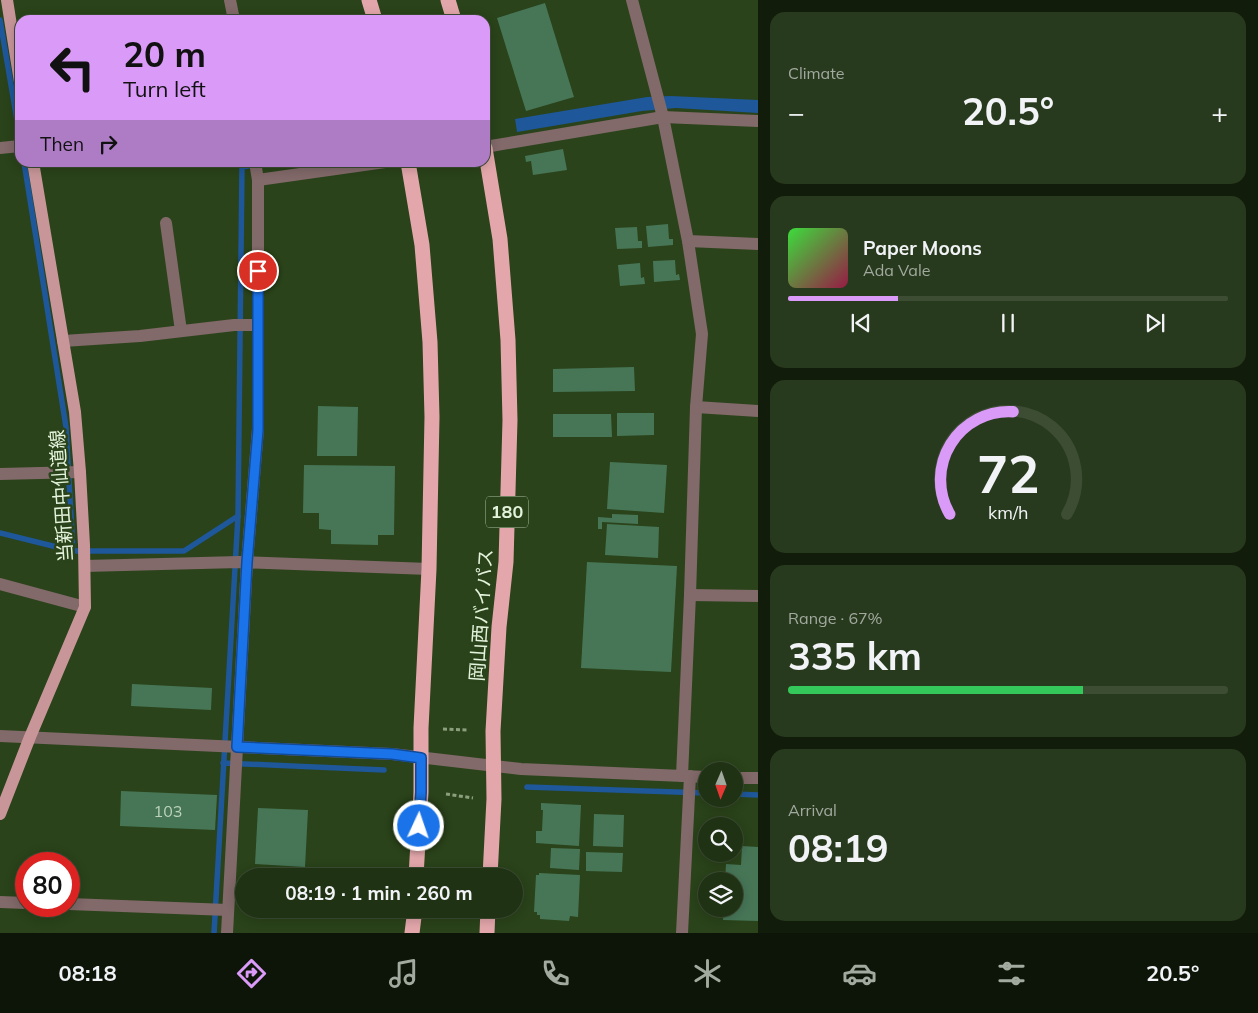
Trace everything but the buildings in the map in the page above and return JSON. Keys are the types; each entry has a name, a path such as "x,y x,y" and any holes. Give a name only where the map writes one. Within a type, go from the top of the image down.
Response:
{"highway":[{"path":"369,0 374,15"},
{"path":"448,0 452,15"},
{"path":"409,167 422,246 430,342 432,417 429,569 416,868"},
{"name":"岡山西バイパス","path":"488,167 500,239 508,340 510,420 506,562 499,627 493,731 494,799 490,868"},
{"path":"412,933 413,918"},
{"path":"487,933 488,918"}],"main road":[{"path":"6,0 15,53"},
{"name":"当新田中仙道線","path":"0,814 85,607 84,545 73,472 75,412 34,167"}],"street":[{"path":"230,0 233,15"},
{"path":"632,0 661,110 688,241 702,334 696,407 686,776 689,793 682,933"},
{"path":"490,147 661,110 758,122"},
{"path":"0,148 15,146"},
{"path":"227,933 220,909 236,764 229,746 238,562 258,430 253,325 257,172 321,167"},
{"path":"166,223 181,332"},
{"path":"688,241 758,244"},
{"path":"64,340 140,336 234,325 253,325"},
{"path":"696,407 758,411"},
{"path":"0,474 73,472"},
{"path":"84,563 238,562 429,569"},
{"path":"0,584 85,607"},
{"path":"690,594 758,596"},
{"path":"0,736 392,754 520,769 698,777"},
{"path":"743,778 758,778"},
{"path":"0,902 15,902"},
{"path":"80,904 220,909"}],"path":[{"path":"443,729 469,730"},
{"path":"446,794 473,798"}],"water":[{"path":"671,96 758,100 758,113 676,108 642,111 517,132 515,119 647,97"}],"waterway":[{"path":"0,20 15,108"},
{"path":"25,167 66,427 73,551"},
{"path":"214,933 238,516 242,167"},
{"path":"0,533 73,551 184,551 238,516"},
{"path":"223,763 384,770"},
{"path":"527,787 698,793"},
{"path":"743,794 758,795"}],"route":[{"path":"258,271 258,430 247,562 237,747 392,754 421,758 419,826"}]}
